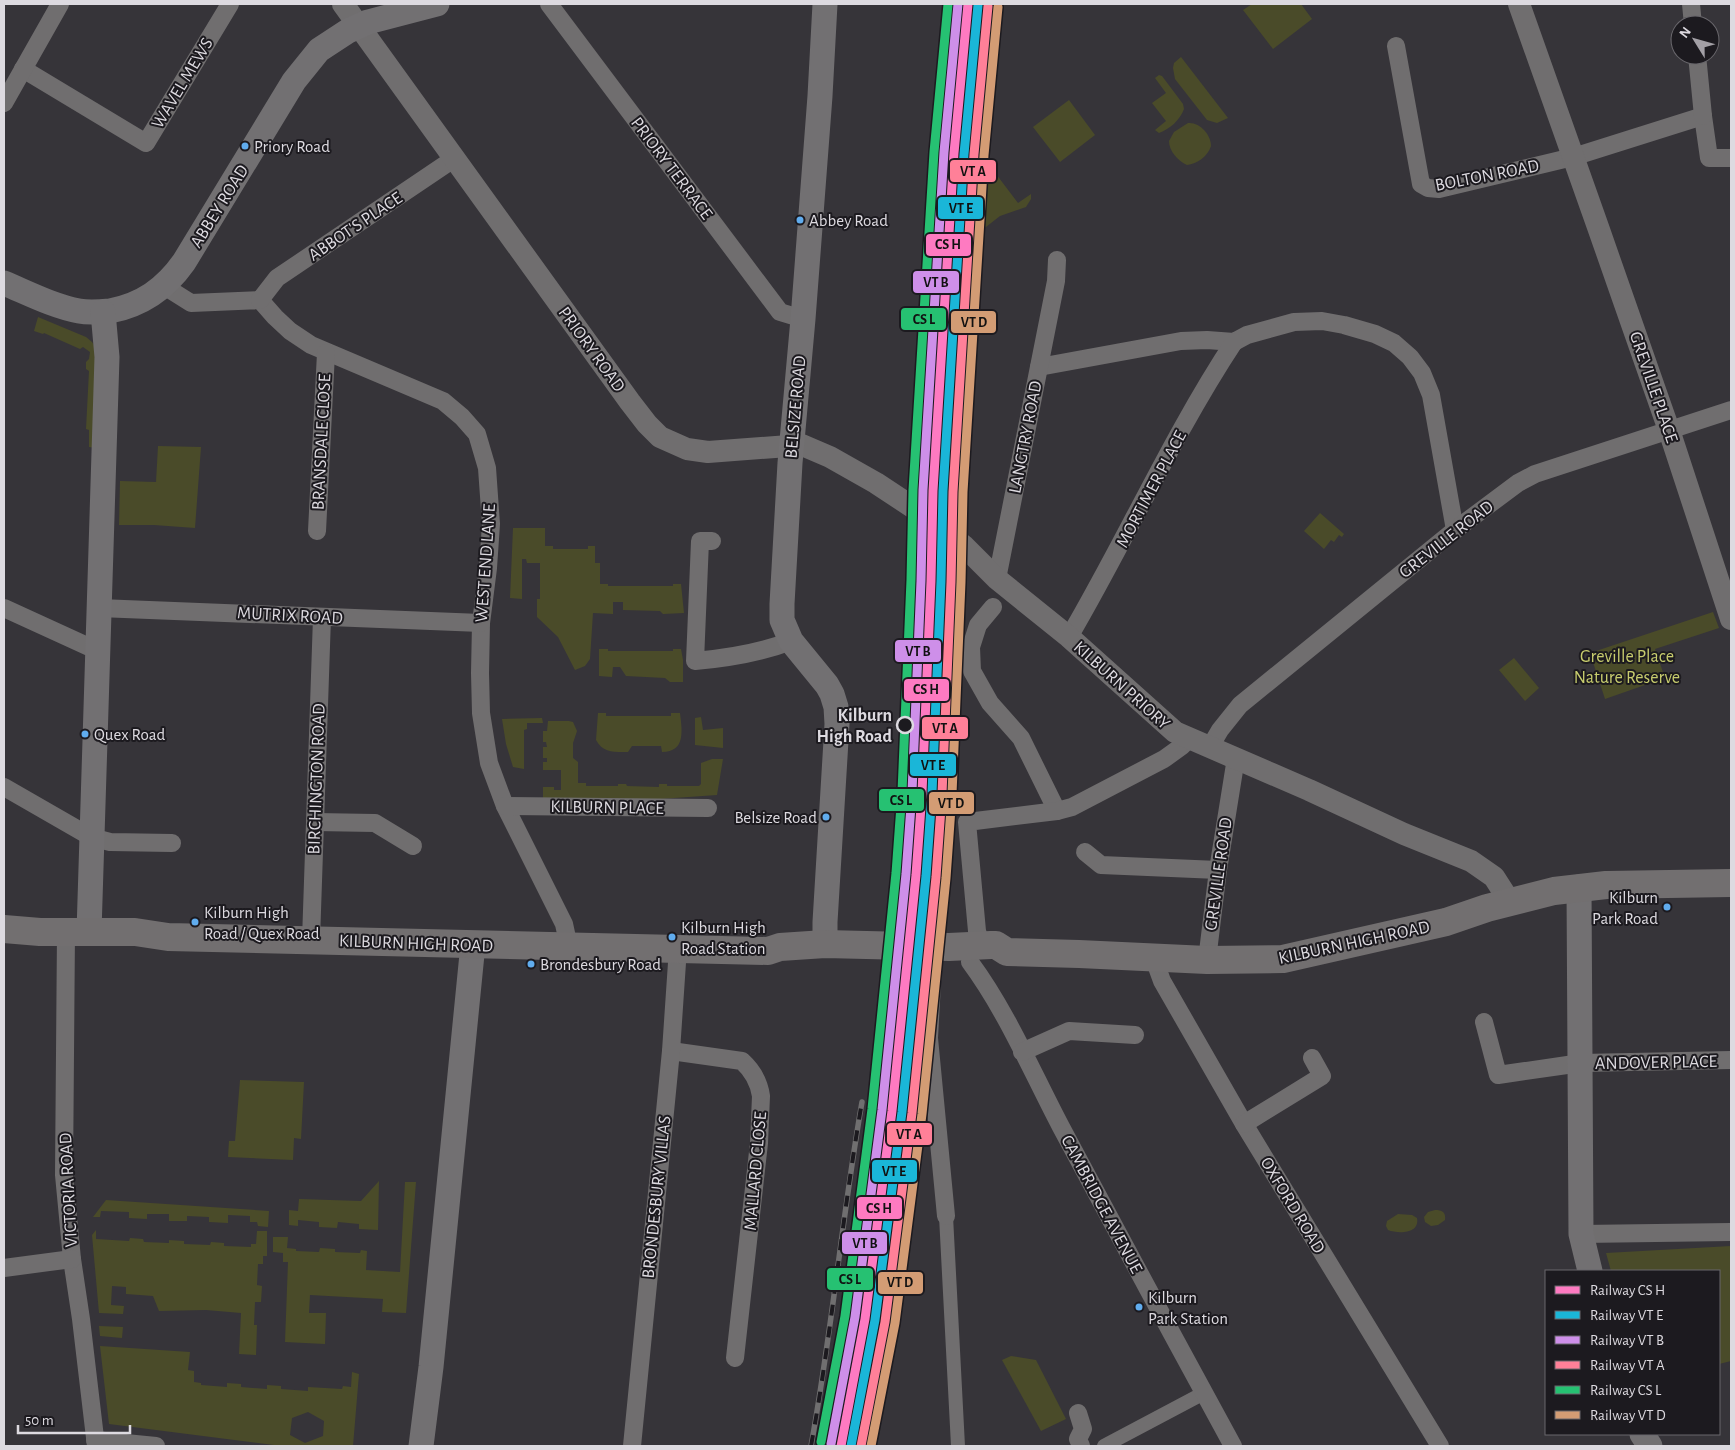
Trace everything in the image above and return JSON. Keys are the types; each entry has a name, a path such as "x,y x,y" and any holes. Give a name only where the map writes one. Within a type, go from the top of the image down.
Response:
{"main road":[{"name":"ABBEY ROAD","path":"103,312 121,309 141,302 164,286 177,273 303,69 320,50 330,41 358,26 437,4"},
{"name":"BELSIZE ROAD","path":"825,4 820,106 804,320 791,446 782,620 791,641 827,685 836,707 837,724 825,922 837,949"},
{"path":"4,283 70,309 86,312 103,312 107,357 91,837 78,932"},
{"name":"KILBURN HIGH ROAD","path":"4,929 135,932 168,937 768,951 789,961 837,949 1103,955 1154,959 1283,959 1446,922 1498,905 1579,888 1606,885 1731,883"},
{"path":"1579,888 1581,1234 1590,1270"},
{"path":"420,1446 432,1358 473,944"},
{"path":"1643,1435 1650,1446"}],"street":[{"path":"4,103 60,4"},
{"name":"WAVEL MEWS","path":"23,69 146,143 230,4"},
{"name":"PRIORY ROAD","path":"343,4 630,402 660,437 687,449 708,452 791,446"},
{"name":"PRIORY TERRACE","path":"549,4 780,312 804,320"},
{"name":"GREVILLE PLACE","path":"1518,4 1669,430 1731,619"},
{"name":"BOLTON ROAD","path":"1396,46 1421,184 1428,188 1439,189 1572,156"},
{"path":"1698,65 1709,158 1731,158"},
{"path":"1572,156 1704,116"},
{"name":"ABBOT'S PLACE","path":"260,300 277,278 455,158"},
{"name":"LANGTRY ROAD","path":"997,578 1040,367 1058,271 1057,260"},
{"path":"164,286 191,303 260,300"},
{"name":"WEST END LANE","path":"260,300 290,331 311,345 326,353 443,401 462,417 477,434 487,468 491,524 481,623 481,713 489,763 505,806 564,924 569,947"},
{"path":"1040,367 1181,341 1234,342 1247,335 1294,322 1322,322 1344,325 1375,334 1394,343 1410,357 1422,373 1431,395 1455,530"},
{"name":"MORTIMER PLACE","path":"1069,637 1217,368 1234,342"},
{"name":"BRANSDALE CLOSE","path":"317,530 326,353"},
{"name":"GREVILLE ROAD","path":"1210,747 1220,730 1240,705 1455,530 1518,483 1535,474 1731,410"},
{"name":"KILBURN PRIORY","path":"791,446 802,445 812,448 876,483 932,520 964,546 997,578 1069,637 1175,732 1404,834 1471,861 1494,877 1498,905"},
{"path":"712,541 700,541 695,661 732,657 764,650 791,641"},
{"path":"993,607 978,625 971,647 972,671 990,703 1021,738 1057,811"},
{"path":"4,608 98,651"},
{"name":"MUTRIX ROAD","path":"99,608 481,623"},
{"name":"BIRCHINGTON ROAD","path":"312,940 322,617"},
{"path":"958,1446 946,1216 929,1038 953,953 977,931 967,822 1057,811 1072,807 1164,759 1189,739"},
{"name":"GREVILLE ROAD","path":"1207,960 1218,870 1236,758"},
{"path":"4,787 91,837 110,842 172,843"},
{"name":"KILBURN PLACE","path":"505,806 708,808"},
{"path":"315,822 376,823 413,846"},
{"path":"1085,852 1101,865 1218,870"},
{"name":"VICTORIA ROAD","path":"78,932 64,1175 72,1259 95,1443"},
{"name":"BRONDESBURY VILLAS","path":"632,1446 671,1050 678,948"},
{"name":"CAMBRIDGE AVENUE","path":"953,953 990,994 1233,1446"},
{"name":"OXFORD ROAD","path":"1154,959 1162,981 1244,1124 1440,1446"},
{"name":"ANDOVER PLACE","path":"1484,1022 1498,1075 1581,1063 1731,1060"},
{"path":"1022,1052 1069,1031 1134,1036"},
{"name":"MALLARD CLOSE","path":"671,1050 742,1061 755,1075 760,1089 759,1144 736,1358"},
{"path":"1244,1124 1322,1076 1312,1058"},
{"path":"1581,1234 1731,1232"},
{"path":"4,1268 72,1259"},
{"path":"1104,1446 1204,1394"},
{"path":"1078,1413 1083,1429 1078,1439 1081,1446"},
{"path":"95,1443 156,1446"}],"green space":[{"path":"1252,4 1301,4 1312,19 1273,49 1243,10"},
{"path":"1181,57 1228,118 1217,123 1207,120 1175,79 1174,63"},
{"path":"1159,75 1162,76 1183,104 1184,109 1174,124 1159,133 1155,130 1166,121 1152,103 1166,93 1155,78"},
{"path":"1069,100 1095,135 1060,162 1033,127"},
{"path":"1188,123 1197,125 1204,130 1211,142 1211,146 1202,159 1187,165 1175,155 1169,141 1174,132"},
{"path":"959,158 978,180 993,170 1018,203 1031,194 1031,199 1026,207 1000,216 963,245 956,244"},
{"path":"38,317 86,337 97,349 96,448 89,447 89,430 86,429 89,371 86,369 86,362 89,359 90,352 83,347 80,349 44,333 34,331"},
{"path":"158,446 201,447 195,528 119,525 120,481 156,482"},
{"path":"1320,513 1344,534 1342,537 1339,535 1334,542 1331,540 1324,549 1304,531"},
{"path":"513,528 545,528 545,546 553,546 553,549 588,549 588,546 595,546 595,563 600,563 600,584 608,584 608,586 673,586 673,584 681,584 684,613 663,614 660,611 623,610 623,602 613,602 613,614 593,613 590,659 585,666 575,670 558,637 537,617 537,599 540,599 540,563 527,563 526,559 522,559 522,599 510,598"},
{"name":"Greville Place Nature Reserve","path":"1713,612 1719,628 1655,649 1665,678 1605,699 1590,653"},
{"path":"599,649 608,649 608,651 673,651 673,649 681,649 683,682 670,682 665,678 626,676 620,667 613,667 612,677 599,676"},
{"path":"1514,658 1539,688 1525,701 1499,670"},
{"path":"598,713 606,713 606,716 671,716 671,713 680,713 681,739 679,744 670,751 662,752 661,746 632,746 628,752 609,751 596,740"},
{"path":"701,717 703,730 723,728 723,748 695,745 695,718"},
{"path":"542,718 543,723 527,723 527,729 524,730 524,769 513,767 506,744 502,719"},
{"path":"548,721 573,722 577,731 573,743 573,758 578,762 578,783 586,783 586,786 618,786 618,784 626,784 627,786 659,787 659,784 667,784 667,786 699,786 701,784 701,763 712,759 723,759 717,795 547,807 543,801 543,787 554,787 554,790 561,790 561,770 543,770 543,762 547,762 547,758 543,758 543,747 547,747 546,742 543,742 543,731 547,731"},
{"path":"240,1080 304,1082 301,1139 294,1138 293,1160 228,1157 229,1141 235,1141"},
{"path":"379,1181 378,1230 359,1229 359,1224 338,1222 337,1228 319,1227 319,1222 298,1220 298,1226 289,1225 289,1210 298,1211 299,1199 361,1201"},
{"path":"405,1182 416,1182 406,1313 382,1312 383,1299 310,1295 309,1313 326,1313 325,1344 285,1342 288,1262 283,1262 283,1253 273,1252 273,1237 288,1237 287,1248 296,1249 296,1251 319,1252 320,1248 335,1249 335,1252 360,1253 361,1250 367,1251 366,1270 400,1272"},
{"path":"106,1200 269,1211 268,1227 258,1226 257,1222 250,1222 250,1216 228,1215 228,1223 209,1222 209,1217 187,1216 187,1221 169,1221 169,1214 147,1214 147,1219 129,1218 129,1212 101,1211 100,1217 93,1217"},
{"path":"1435,1210 1443,1212 1445,1220 1438,1225 1431,1226 1425,1222 1424,1217 1428,1212"},
{"path":"1398,1214 1412,1215 1417,1218 1415,1227 1407,1232 1388,1230 1386,1226 1387,1221"},
{"path":"96,1230 96,1239 129,1241 130,1238 143,1239 144,1242 169,1243 169,1240 184,1241 184,1244 210,1245 211,1242 224,1243 224,1246 251,1247 251,1244 256,1244 257,1231 267,1231 267,1256 263,1256 263,1264 258,1264 257,1285 262,1286 261,1302 255,1302 254,1325 257,1325 256,1355 239,1354 241,1313 206,1310 159,1311 153,1296 126,1294 126,1287 112,1286 111,1305 124,1306 123,1314 99,1313 92,1235"},
{"path":"1731,1246 1731,1361 1720,1364 1720,1270 1611,1270 1606,1253"},
{"path":"99,1326 123,1327 122,1338 100,1336"},
{"path":"100,1346 190,1352 188,1370 194,1371 194,1382 201,1383 201,1385 227,1387 227,1383 241,1384 241,1387 267,1389 267,1385 281,1386 281,1389 308,1391 308,1387 342,1389 343,1386 351,1387 352,1372 359,1374 353,1446 282,1446 109,1424","holes":["308,1412 324,1421 323,1436 305,1443 290,1435 292,1418"]},
{"path":"1011,1356 1036,1360 1066,1419 1041,1431 1002,1360"}],"railway":[{"path":"811,1446 862,1102"}],"transit line":[{"path":"821,1442 845,1316 872,1109 896,873 902,792 913,490 934,152 948,4"},
{"path":"831,1444 855,1317 882,1110 906,874 912,792 923,490 944,152 958,4"},
{"path":"841,1446 865,1319 892,1111 916,875 922,793 933,491 954,153 968,4"},
{"path":"851,1446 875,1320 902,1112 926,876 932,793 943,491 964,154 978,5"},
{"path":"861,1446 885,1322 912,1113 936,877 942,794 953,492 974,154 988,6"},
{"path":"871,1446 895,1323 922,1114 946,878 952,794 963,492 984,155 998,7"}],"place":[{"name":"Priory Road","path":"245,146"},
{"name":"Abbey Road","path":"800,220"},
{"name":"Kilburn High Road","path":"905,725"},
{"name":"Quex Road","path":"85,734"},
{"name":"Belsize Road","path":"826,817"},
{"name":"Kilburn Park Road","path":"1667,907"},
{"name":"Kilburn High Road / Quex Road","path":"195,922"},
{"name":"Kilburn High Road Station","path":"672,937"},
{"name":"Brondesbury Road","path":"531,964"},
{"name":"Kilburn Park Station","path":"1139,1307"}]}
